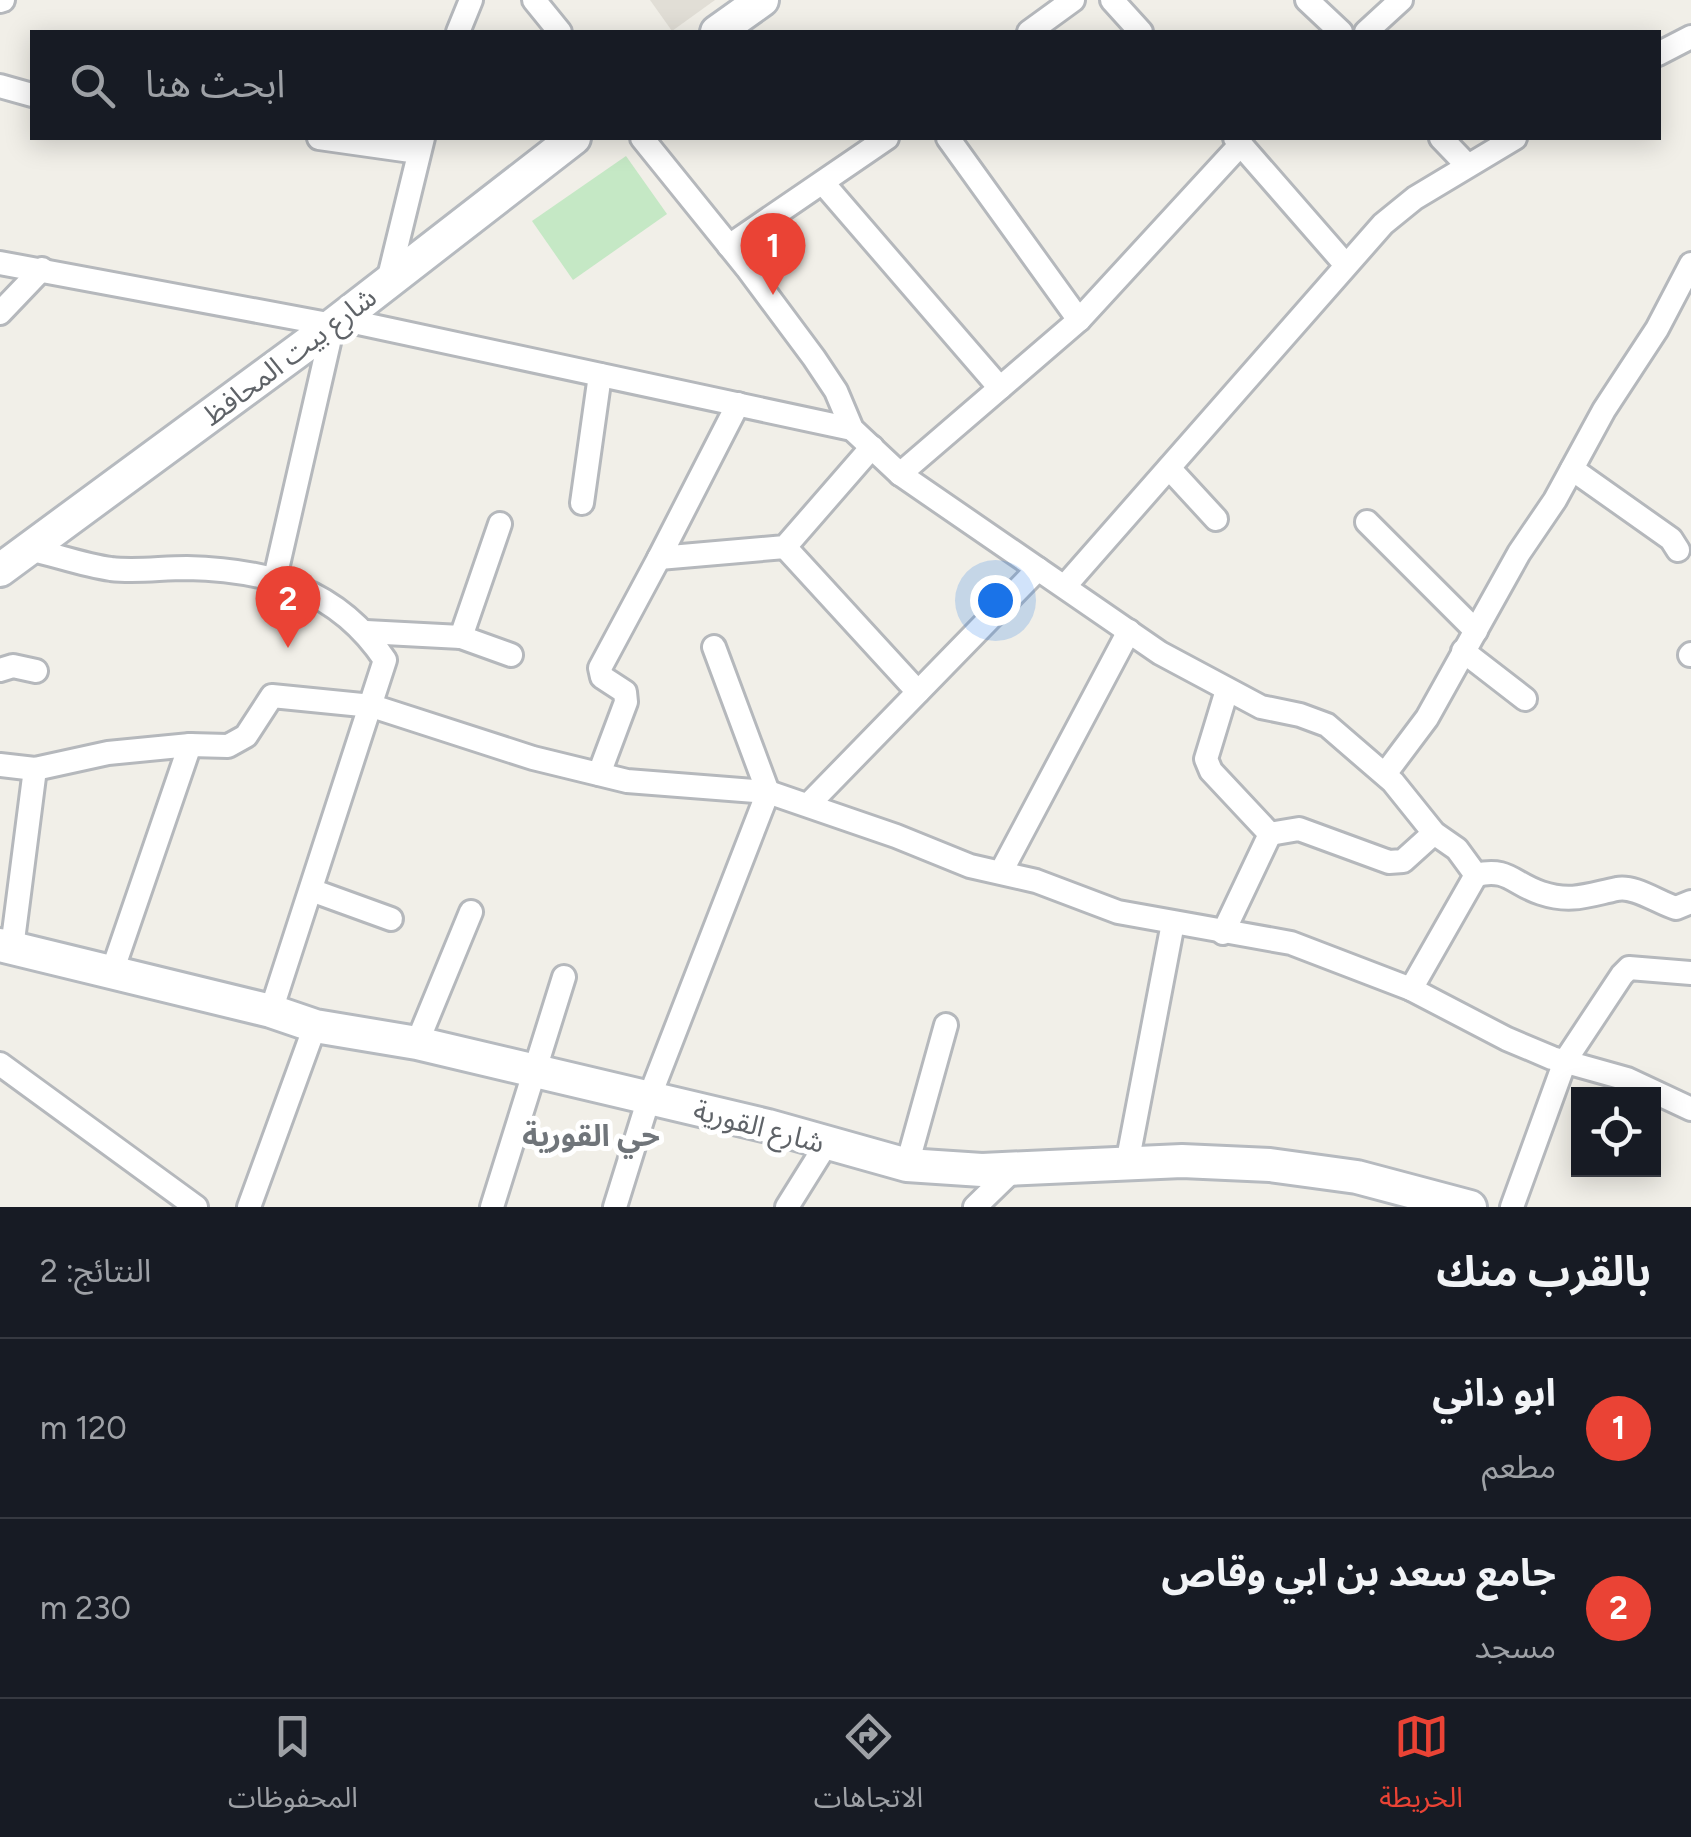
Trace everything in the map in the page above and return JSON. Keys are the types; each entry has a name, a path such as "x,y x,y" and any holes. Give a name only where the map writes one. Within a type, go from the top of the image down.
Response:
{"street":[{"path":"534,0 558,30"},
{"path":"720,30 762,0"},
{"path":"1032,30 1072,0"},
{"path":"1112,0 1139,30"},
{"path":"1307,0 1339,30"},
{"path":"1368,30 1402,0"},
{"path":"458,30 462,1"},
{"path":"1661,52 1691,37"},
{"path":"0,86 30,94"},
{"path":"348,140 421,145 388,282"},
{"name":"شارع بيت المحافظ","path":"0,570 336,322 571,140"},
{"path":"644,140 814,358 836,391 852,428 900,474 1160,653 1262,707 1327,726 1386,774 1416,806 1434,833 1457,849 1476,875"},
{"path":"729,246 883,140"},
{"path":"949,140 1079,320"},
{"path":"1443,140 1467,165"},
{"path":"1065,586 1345,264 1397,212 1511,140"},
{"path":"900,474 1079,320 1238,141 1345,264"},
{"path":"822,183 1000,388"},
{"path":"0,262 336,322 852,428"},
{"path":"1386,774 1428,718 1519,553 1657,329 1691,264"},
{"path":"0,313 42,269"},
{"path":"275,578 336,322"},
{"path":"582,503 600,374"},
{"path":"599,774 626,702 624,692 602,677 600,668 738,404"},
{"path":"659,558 785,546 872,447"},
{"path":"1169,468 1216,519"},
{"path":"1572,469 1671,538 1678,550"},
{"path":"1367,522 1476,631"},
{"path":"461,637 500,524"},
{"path":"785,546 918,692"},
{"path":"29,549 110,569 237,570 275,578 319,597 366,632 385,660 271,1011"},
{"path":"808,806 1038,569"},
{"path":"1001,872 1129,630"},
{"path":"366,632 461,637 511,656"},
{"path":"615,1207 648,1098 768,792 714,647"},
{"path":"1462,652 1525,698"},
{"path":"0,670 13,666 36,671"},
{"path":"1227,690 1206,758 1211,771 1270,834"},
{"path":"0,764 35,769 108,753 190,745 228,746 241,740 272,696 372,706 533,758 627,781 768,792 953,860 1068,892 1118,912 1309,948 1410,989 1507,1039 1627,1079 1691,1109"},
{"path":"112,972 190,745"},
{"path":"6,947 35,769"},
{"path":"1270,834 1299,829 1389,862 1403,861 1434,833"},
{"path":"1224,932 1270,834"},
{"path":"1410,989 1476,875 1490,871 1506,874 1537,892 1569,899 1593,897 1617,888 1630,889 1676,908 1691,902"},
{"path":"311,890 391,919"},
{"path":"417,1042 471,912"},
{"path":"1127,1164 1173,923"},
{"name":"شارع القورية","path":"6,947 271,1011 315,1026 417,1042 907,1165 950,1169 1226,1161 1357,1177 1470,1207"},
{"path":"1512,1207 1565,1061 1629,968 1691,973"},
{"path":"492,1207 564,977"},
{"path":"907,1165 946,1025"},
{"path":"250,1207 315,1026"},
{"path":"0,1064 196,1207"},
{"path":"787,1207 826,1143"},
{"path":"975,1207 1014,1168"}],"shaded area":[{"path":"650,0 715,0 673,30"}],"green space":[{"path":"626,156 667,214 573,280 532,221"}],"place":[{"name":"ابو داني","path":"773,295"},
{"name":"جامع سعد بن ابي وقاص","path":"288,648"}],"district":[{"name":"حي القورية","path":"591,1135"}]}
